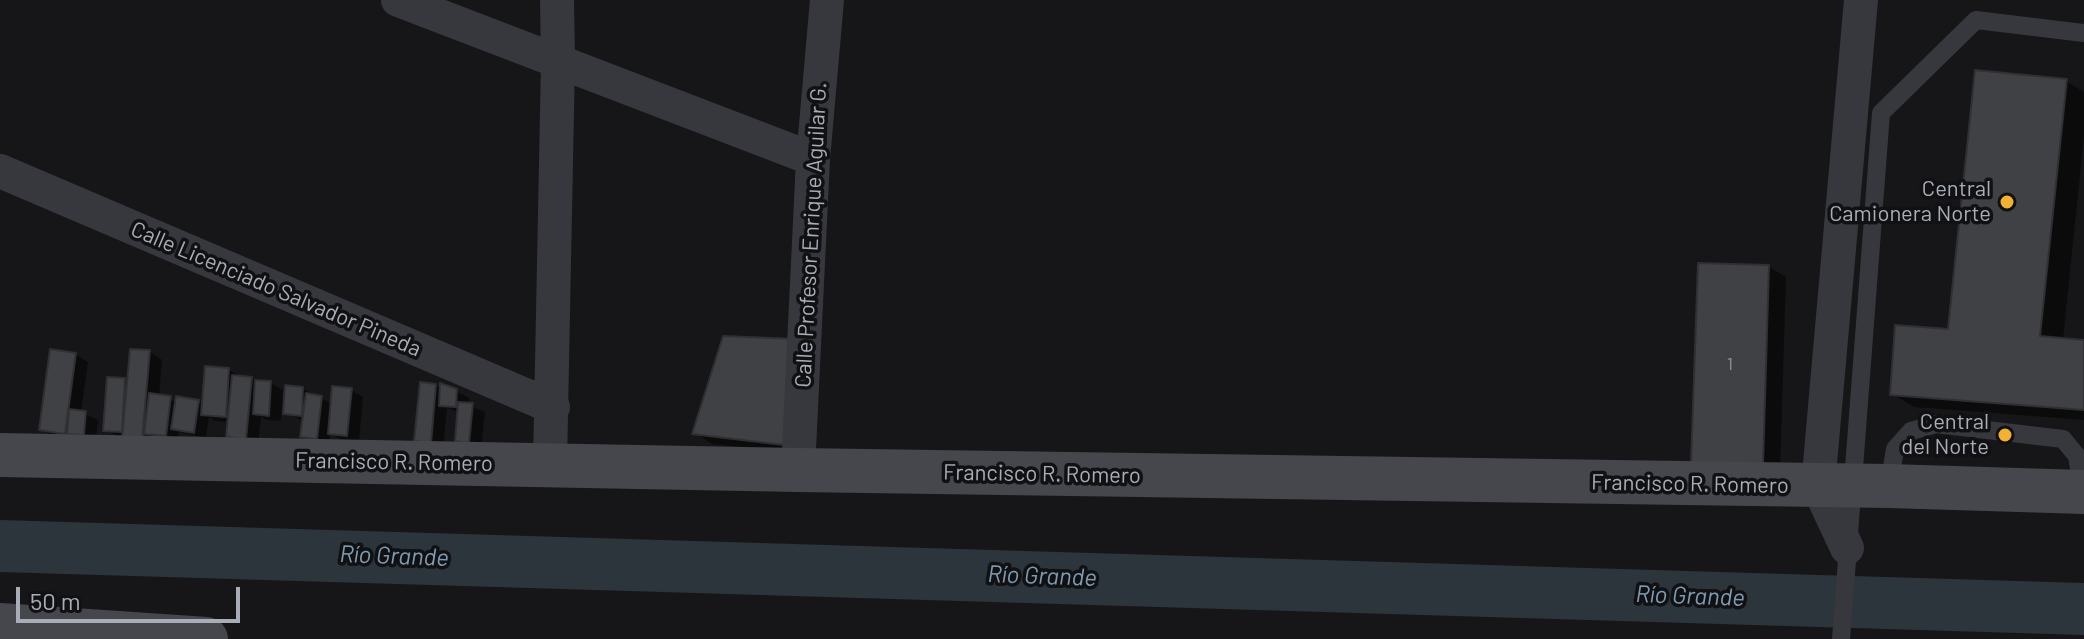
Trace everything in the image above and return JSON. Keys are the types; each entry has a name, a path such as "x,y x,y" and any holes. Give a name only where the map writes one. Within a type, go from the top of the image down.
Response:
{"main road":[{"name":"Francisco R. Romero","path":"0,455 2084,492"},
{"path":"0,625 90,635 206,639"}],"street":[{"path":"398,0 813,159"},
{"path":"550,464 557,0"},
{"name":"Calle Profesor Enrique Aguilar G.","path":"798,470 813,159 827,0"},
{"path":"1847,548 1853,486 1861,0"},
{"name":"Calle Licenciado Salvador Pineda","path":"0,171 553,407"}],"lane":[{"path":"1853,486 1881,113 1976,20 2084,33"},
{"path":"1853,486 1911,431 1936,424 2063,439 2077,456 2084,492"},
{"path":"1841,639 1847,548"}],"water":[{"name":"Río Grande","path":"0,520 2084,583 2084,635 0,572"}],"building":[{"name":"Central Camionera Norte","path":"1975,70 2067,79 2040,336 2084,340 2084,410 1890,395 1895,325 1948,329"},
{"path":"1698,263 1769,265 1763,465 1691,463"},
{"path":"723,336 797,339 784,445 692,434"},
{"path":"50,349 76,353 65,434 39,430"},
{"path":"130,349 150,350 142,440 122,438"},
{"path":"205,366 229,368 226,417 201,415"},
{"path":"232,375 252,377 246,439 226,437"},
{"path":"107,377 125,378 122,432 103,431"},
{"path":"255,380 271,381 269,416 253,414"},
{"path":"420,382 436,384 431,443 414,441"},
{"path":"440,383 457,389 456,407 439,406"},
{"path":"285,385 303,387 302,416 283,414"},
{"path":"332,386 352,388 347,436 328,434"},
{"path":"149,393 171,396 166,436 144,434"},
{"path":"306,393 322,396 317,439 300,437"},
{"path":"176,396 199,400 194,433 171,429"},
{"path":"458,402 473,403 469,443 455,441"},
{"path":"69,409 86,411 84,435 67,434"}],"place":[{"name":"Central Camionera Norte","path":"2007,202"},
{"name":"Central del Norte","path":"2005,435"}]}
